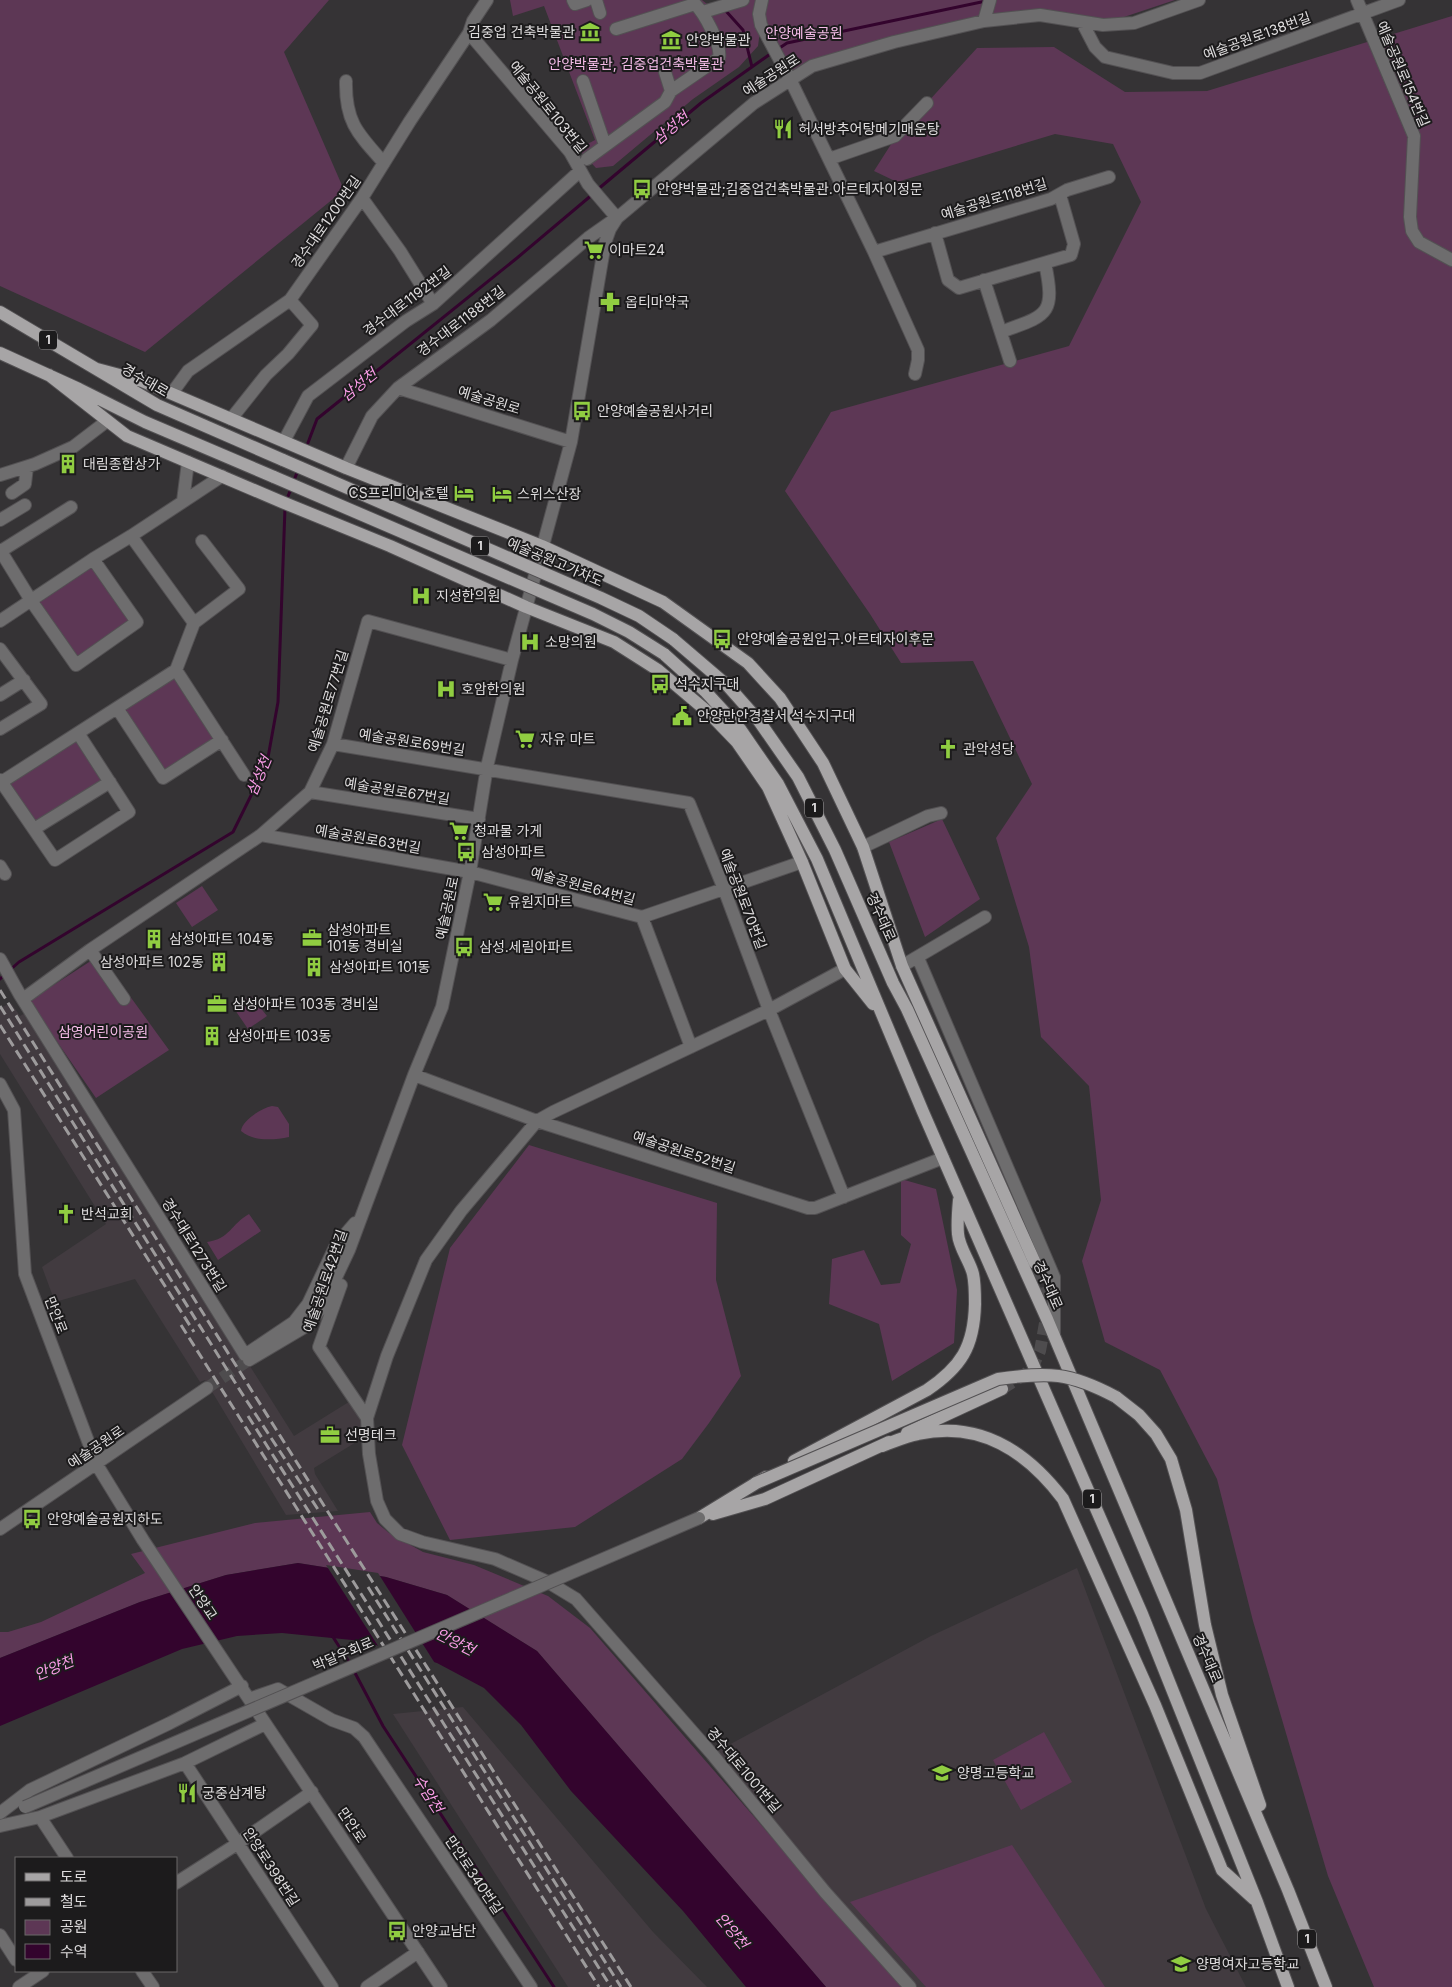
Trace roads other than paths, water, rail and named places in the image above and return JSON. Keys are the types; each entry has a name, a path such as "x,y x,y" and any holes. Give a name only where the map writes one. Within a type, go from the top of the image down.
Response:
{"main road":[{"name":"경수대로","path":"0,312 157,405 283,460"},
{"name":"1","path":"0,352 145,422 593,614 629,632 664,654 705,690 740,729 778,784 817,859 943,1158 1142,1614 1257,1902 1288,1987"},
{"path":"97,369 142,381 340,465 542,546 663,602 748,663 780,698 823,763 864,847 904,969 1035,1262"},
{"path":"49,375 127,436 390,546 526,607 614,642 658,670 709,713 737,742 768,787 802,862 845,969 882,1015"},
{"name":"예술공원고가차도","path":"283,460 600,598 639,616 673,639"},
{"name":"경수대로","path":"673,639 728,686 759,721 798,776 835,850 893,983 907,1009 1054,1335 1288,1890 1326,1987"},
{"path":"904,969 907,1009"},
{"path":"699,1518 756,1483 870,1419 927,1390 947,1376 959,1363 968,1347 974,1323 973,1274 958,1236 959,1195"},
{"path":"756,1483 998,1379 1034,1374 1067,1376 1091,1384 1116,1397 1139,1415 1156,1434 1171,1459 1186,1510 1205,1625 1222,1696 1246,1760 1288,1890"},
{"path":"699,1518 765,1499 882,1446 917,1427 1002,1388"},
{"path":"882,1446 918,1434 944,1431 965,1432 990,1439 1010,1448 1032,1463 1047,1478 1063,1499 1155,1705 1222,1870 1257,1902"}],"street":[{"path":"469,34 473,20 486,0"},
{"path":"574,0 574,4 587,0"},
{"path":"596,0 600,13"},
{"path":"762,0 758,14 761,25 788,75 874,252 918,350 915,374"},
{"name":"예술공원로","path":"249,1360 308,1325 322,1307 348,1250 414,1075 442,1007 470,872 487,769 512,660 572,442 605,243 613,213 788,75 812,66 894,42 987,11 1040,15 1103,25 1134,23 1198,0"},
{"name":"예술공원로154번길","path":"1356,0 1414,136 1410,217 1412,231 1419,242 1452,260"},
{"name":"예술공원로138번길","path":"1082,22 1095,47 1105,58 1173,73 1200,73 1399,0"},
{"path":"703,12 740,1"},
{"path":"587,159 665,102 671,91 718,58 718,47 703,12 695,4 616,30"},
{"name":"경수대로1200번길","path":"172,393 188,371 290,300 362,198 469,34"},
{"name":"예술공원로103번길","path":"469,34 570,152 588,184 613,213"},
{"path":"666,72 671,91"},
{"path":"346,81 348,115 355,129 384,163"},
{"path":"583,81 605,146"},
{"path":"829,159 895,136 927,103"},
{"name":"경수대로1192번길","path":"286,442 308,396 406,321 433,304 580,171"},
{"path":"1060,195 1067,190 1109,177"},
{"name":"예술공원로118번길","path":"874,252 935,233 1051,199 1060,195 1074,244 1071,255 959,288 948,280 935,233"},
{"path":"362,198 400,251 433,304"},
{"name":"경수대로1188번길","path":"340,465 372,416 398,388 490,320 588,238 613,213"},
{"path":"1001,332 1030,322 1042,315 1050,293 1044,263"},
{"path":"984,280 1010,361"},
{"path":"231,419 266,375 288,354 312,325 290,300"},
{"name":"예술공원로","path":"398,388 572,442"},
{"path":"0,475 27,467 73,446 107,420"},
{"path":"183,501 188,462"},
{"path":"12,493 25,484 27,467"},
{"path":"0,621 32,602 93,559 222,476"},
{"path":"0,520 25,504"},
{"path":"71,507 0,550 32,602 76,665 137,622 93,559"},
{"path":"131,536 194,623"},
{"path":"78,733 129,812 55,860 1,782 176,670 194,623 239,589 202,542"},
{"name":"예술공원로77번길","path":"22,997 261,835 310,792 333,744 368,621 512,660"},
{"path":"0,649 41,704 0,729"},
{"path":"176,670 244,775"},
{"path":"0,696 24,680"},
{"path":"117,708 163,778 222,740"},
{"name":"예술공원로69번길","path":"333,744 487,769"},
{"name":"예술공원로70번길","path":"487,769 689,803 844,1197"},
{"path":"34,829 110,782"},
{"name":"예술공원로67번길","path":"310,792 479,819"},
{"path":"864,847 928,816 941,812"},
{"name":"예술공원로63번길","path":"261,835 470,872"},
{"name":"예술공원로64번길","path":"470,872 642,917 802,862"},
{"path":"642,917 691,1047"},
{"path":"904,969 918,958 984,917"},
{"path":"90,950 124,999"},
{"path":"918,958 1054,1277 1054,1335"},
{"path":"0,959 22,997"},
{"path":"367,1418 387,1356 426,1260 461,1211 537,1121 769,1010 845,969"},
{"name":"경수대로1273번길","path":"22,997 245,1355 294,1322 308,1304 336,1245 360,1217"},
{"name":"예술공원로52번길","path":"414,1075 537,1121 808,1208 814,1208 844,1197 943,1158"},
{"name":"만안로","path":"0,1084 14,1110 25,1274 97,1465 143,1540"},
{"name":"예술공원로42번길","path":"360,1217 356,1244 321,1335 319,1347 367,1418"},
{"name":"예술공원로","path":"0,1528 97,1465 207,1388"},
{"name":"경수대로1001번길","path":"367,1418 369,1454 376,1501 385,1519 400,1534 422,1542 495,1559 548,1582 576,1599 712,1754 825,1892 910,1987"},
{"name":"박달우회로","path":"0,1819 25,1806 699,1518"},
{"name":"안양교","path":"143,1540 240,1683"},
{"path":"0,1813 30,1790 170,1723 240,1683"},
{"name":"만안로","path":"240,1683 265,1724 441,1987"},
{"name":"만안로340번길","path":"249,1699 278,1689 332,1720 354,1728 364,1737 531,1987"},
{"path":"0,1826 40,1817 185,1763 265,1724"},
{"name":"안양로398번길","path":"185,1763 332,1987"},
{"path":"178,1882 312,1792"},
{"path":"40,1817 66,1857"},
{"path":"0,1935 15,1958"},
{"path":"367,1987 418,1952"},
{"path":"26,1981 41,1972"},
{"path":"143,1972 153,1987"}],"water":[{"name":"안양천","path":"298,1563 386,1577 447,1595 537,1651 826,1987 746,1987 683,1911 571,1791 521,1725 484,1688 437,1663 362,1641 282,1633 237,1636 182,1649 0,1726 0,1658 140,1602 226,1575"}],"waterway":[{"name":"삼성천","path":"778,49 787,43 986,1"},
{"path":"725,10 743,30 752,67"},
{"name":"삼성천","path":"597,190 701,103 773,52"},
{"name":"삼성천","path":"306,448 317,419 517,258 593,194"},
{"name":"삼성천","path":"293,483 298,470"},
{"name":"삼성천","path":"286,501 291,489"},
{"name":"삼성천","path":"10,970 19,962 233,832 267,763 278,702 285,508"},
{"name":"삼성천","path":"0,979 5,974"},
{"name":"수암천","path":"333,1637 351,1665"},
{"name":"수암천","path":"354,1671 383,1726 554,1987"}],"tunnel":[{"path":"1002,1389 1031,1370 1040,1351 1045,1323 1044,1296 1035,1263"},
{"path":"207,1388 249,1360"}],"railway":[{"path":"0,990 328,1512 631,1987"},
{"path":"0,1006 241,1392 319,1511"},
{"path":"0,1025 194,1332"},
{"path":"181,1325 599,1987"},
{"path":"248,1416 611,1987"},
{"path":"368,1587 621,1987"}],"place":[{"name":"김중업 건축박물관","path":"590,32"},
{"name":"안양박물관","path":"671,40"},
{"name":"허서방추어탕메기매운탕","path":"783,129"},
{"name":"안양박물관;김중업건축박물관.아르테자이정문","path":"642,189"},
{"name":"이마트24","path":"594,250"},
{"name":"옵티마약국","path":"610,302"},
{"name":"안양예술공원사거리","path":"582,411"},
{"name":"대림종합상가","path":"68,464"},
{"name":"CS프리미어 호텔","path":"464,493"},
{"name":"스위스산장","path":"502,494"},
{"name":"지성한의원","path":"421,596"},
{"name":"안양예술공원입구.아르테자이후문","path":"722,639"},
{"name":"소망의원","path":"530,642"},
{"name":"석수지구대","path":"660,684"},
{"name":"호암한의원","path":"446,689"},
{"name":"안양만안경찰서 석수지구대","path":"682,716"},
{"name":"자유 마트","path":"525,739"},
{"name":"관악성당","path":"948,749"},
{"name":"청과물 가게","path":"459,831"},
{"name":"삼성아파트","path":"466,852"},
{"name":"유원지마트","path":"493,902"},
{"name":"삼성아파트 101동 경비실","path":"312,938"},
{"name":"삼성아파트 104동","path":"154,939"},
{"name":"삼성.세림아파트","path":"464,947"},
{"name":"삼성아파트 102동","path":"219,962"},
{"name":"삼성아파트 101동","path":"314,967"},
{"name":"삼성아파트 103동 경비실","path":"217,1004"},
{"name":"삼성아파트 103동","path":"212,1036"},
{"name":"반석교회","path":"66,1214"},
{"name":"선명테크","path":"330,1435"},
{"name":"안양예술공원지하도","path":"32,1519"},
{"name":"양명고등학교","path":"942,1773"},
{"name":"궁중삼계탕","path":"187,1793"},
{"name":"안양교남단","path":"397,1931"},
{"name":"양명여자고등학교","path":"1181,1964"}],"park label":[{"name":"안양예술공원","path":"804,33"},
{"name":"안양박물관, 김중업건축박물관","path":"636,64"},
{"name":"삼영어린이공원","path":"103,1032"}]}
